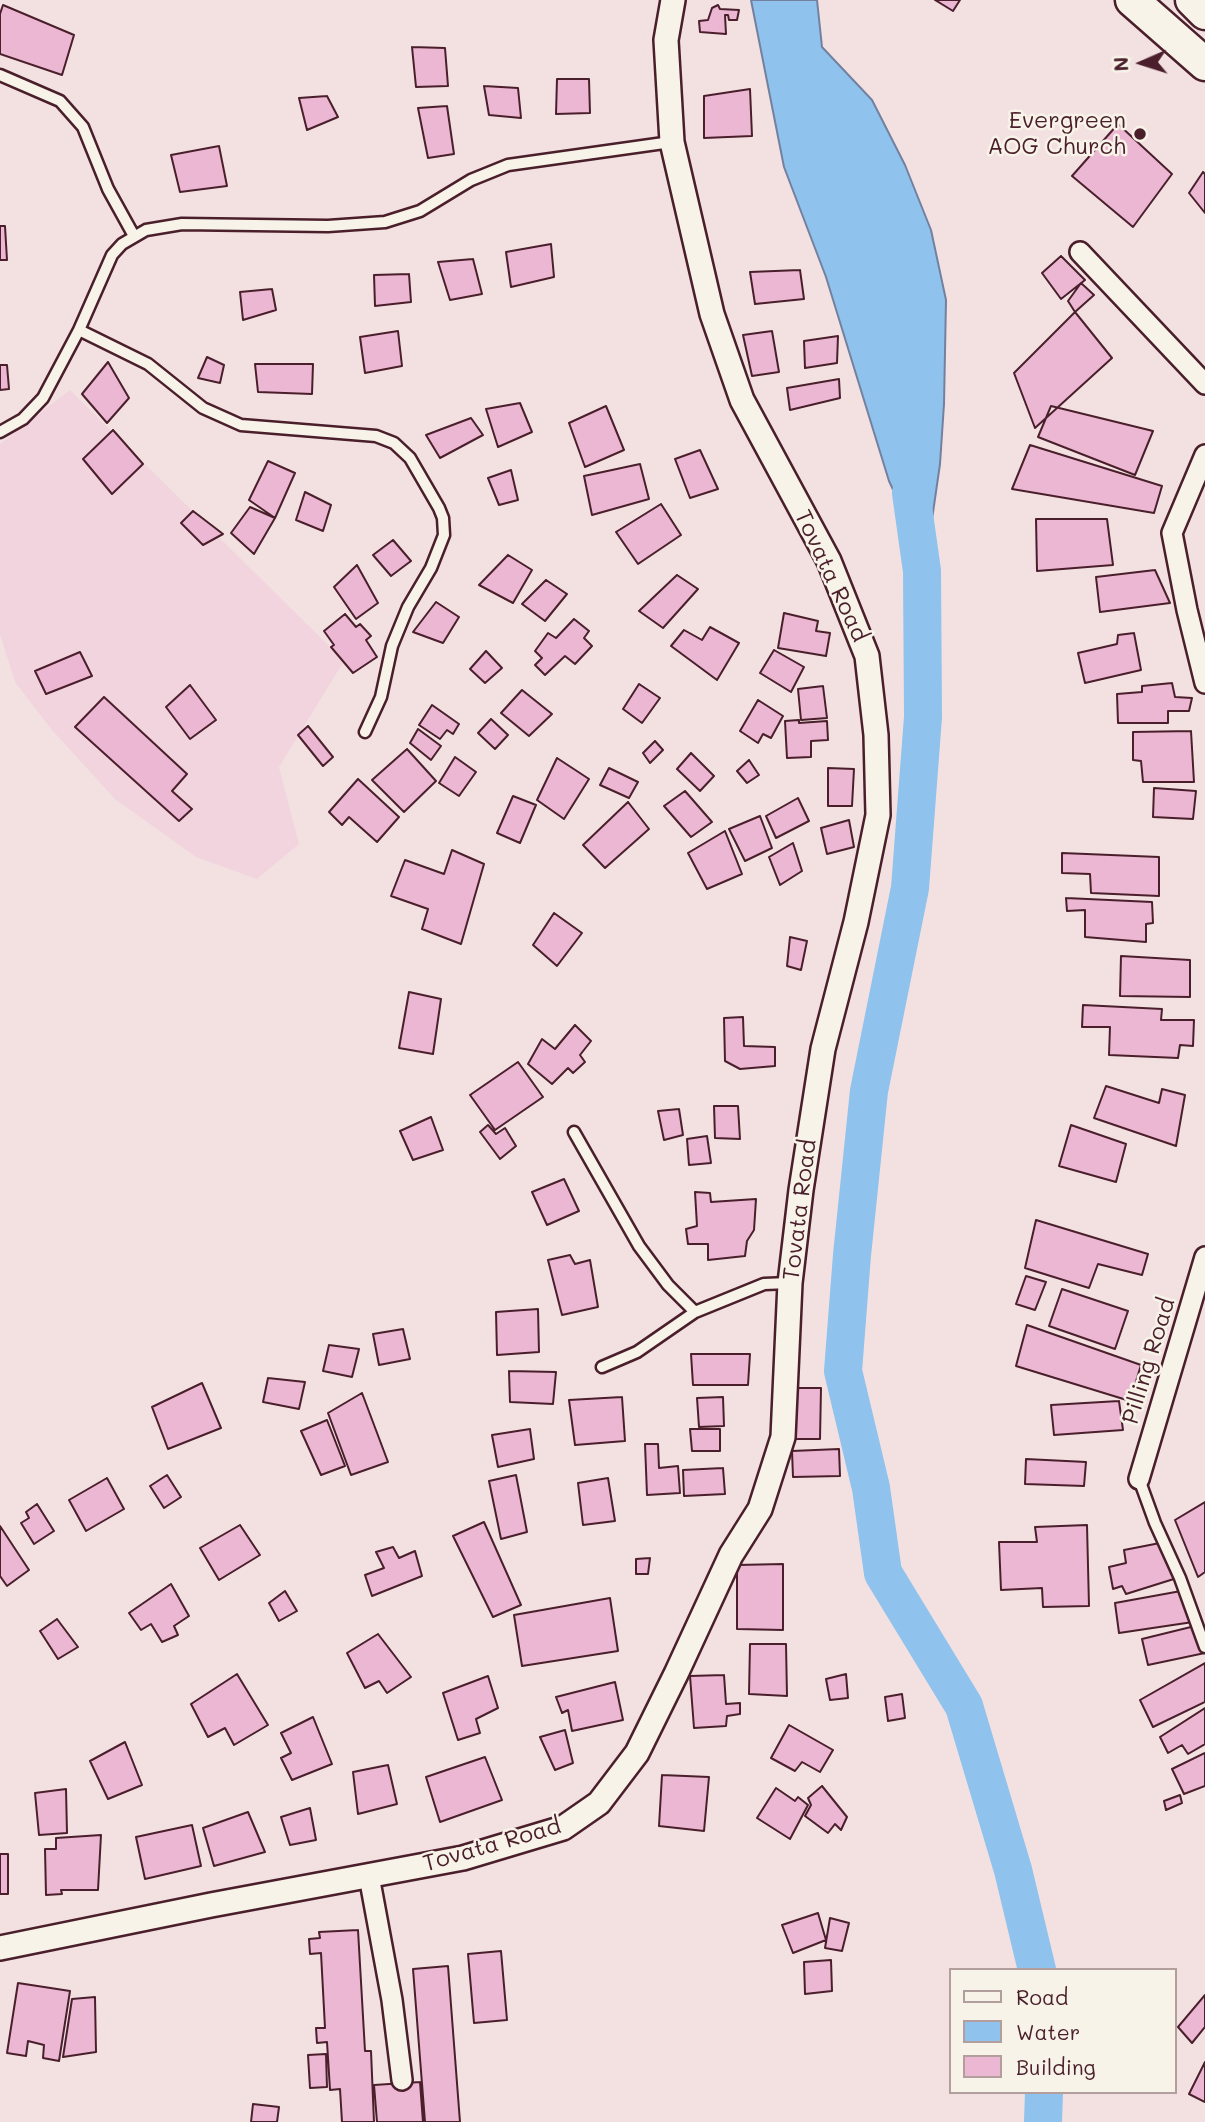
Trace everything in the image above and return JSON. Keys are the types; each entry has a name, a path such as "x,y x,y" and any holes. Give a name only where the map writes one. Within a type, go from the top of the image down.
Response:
{"highway":[{"path":"1132,0 1205,64"},
{"path":"1192,0 1205,6"},
{"path":"1192,0 1205,13"}],"street":[{"name":"Tovata Road","path":"0,1948 463,1858 563,1828 599,1803 637,1752 731,1555 760,1509 783,1437 790,1283 823,1049 856,922 878,815 876,735 867,656 829,561 742,400 716,326 682,194 672,142 666,40 673,0"},
{"path":"1080,252 1205,384"},
{"path":"1205,454 1172,533 1196,611 1205,683"},
{"name":"Pilling Road","path":"1139,1479 1205,1257"},
{"path":"369,1875 392,2000 402,2080"}],"lane":[{"path":"0,75 60,101 83,127 108,189 134,236"},
{"path":"0,432 23,419 43,398 79,330 112,254 146,230 182,224 328,226 385,222 420,211 471,180 508,165 672,142"},
{"path":"79,330 148,364 203,408 241,425 376,436 394,443 410,458 439,508 443,518 444,535 431,568 408,607 392,646 381,697 365,732"},
{"path":"574,1132 639,1246 668,1285 695,1312"},
{"path":"602,1367 637,1352 695,1312 764,1284 790,1283"},
{"path":"1139,1479 1205,1647"}],"shaded area":[{"path":"70,390 344,661 279,767 299,844 257,879 196,857 115,799 52,730 15,682 0,634 0,444"}],"water":[{"path":"751,0 817,0 822,47 872,100 905,165 931,230 946,300 940,464 926,561 889,481 826,277 784,167"}],"building":[{"path":"935,0 960,0 953,11"},
{"path":"3,5 74,35 62,75 0,54 0,14"},
{"path":"718,5 720,9 739,10 737,20 729,20 728,15 725,15 726,34 700,32 699,21 708,20 712,8"},
{"path":"412,47 445,48 448,86 416,87"},
{"path":"557,79 589,79 590,113 556,114"},
{"path":"484,86 518,88 521,118 489,115"},
{"path":"750,89 752,136 704,138 704,96"},
{"path":"327,96 338,117 307,130 299,98"},
{"path":"447,106 454,154 428,158 418,108"},
{"path":"1118,124 1172,174 1133,227 1072,176"},
{"path":"219,146 227,186 180,192 171,155"},
{"path":"1203,172 1205,174 1205,213 1189,193"},
{"path":"0,226 5,226 7,260 0,260"},
{"path":"551,244 554,277 511,287 506,252"},
{"path":"1061,256 1085,280 1061,299 1042,273"},
{"path":"473,259 482,294 450,300 438,262"},
{"path":"800,270 804,299 755,304 750,272"},
{"path":"409,274 411,302 375,306 374,275"},
{"path":"1081,283 1094,295 1075,312 1068,301"},
{"path":"272,289 276,310 243,320 240,292"},
{"path":"1075,312 1112,358 1035,428 1014,373"},
{"path":"398,331 402,366 365,373 360,337"},
{"path":"772,331 779,372 752,376 743,335"},
{"path":"838,336 837,363 805,368 804,341"},
{"path":"207,357 224,365 220,383 198,378"},
{"path":"108,362 129,398 107,423 82,394"},
{"path":"255,364 313,364 312,394 258,392"},
{"path":"0,365 7,365 9,389 0,390"},
{"path":"839,379 840,398 790,410 787,388"},
{"path":"520,403 532,432 498,447 486,409"},
{"path":"606,406 624,450 585,467 569,423"},
{"path":"1051,406 1153,431 1135,475 1038,437"},
{"path":"471,418 483,435 440,458 426,435"},
{"path":"113,430 143,464 112,494 83,459"},
{"path":"1030,445 1162,486 1154,513 1012,489"},
{"path":"700,450 718,489 690,498 675,459"},
{"path":"268,461 295,473 275,518 249,500"},
{"path":"640,464 649,499 592,515 584,476"},
{"path":"511,470 518,500 499,505 488,478"},
{"path":"305,492 331,505 323,531 296,520"},
{"path":"661,504 681,535 638,564 616,532"},
{"path":"250,507 275,518 254,554 231,533"},
{"path":"193,511 223,534 203,545 181,523"},
{"path":"1036,519 1107,519 1113,565 1037,571"},
{"path":"393,540 411,561 391,576 373,555"},
{"path":"508,555 532,570 513,603 479,585"},
{"path":"357,565 378,603 356,619 334,587"},
{"path":"1155,570 1170,603 1100,612 1096,577"},
{"path":"677,575 698,589 663,628 639,611"},
{"path":"546,580 567,594 545,621 522,604"},
{"path":"436,602 459,617 443,643 413,632"},
{"path":"784,613 818,621 816,631 830,633 826,656 778,648"},
{"path":"345,614 356,627 360,624 371,636 366,640 377,657 353,673 331,647 334,645 324,631"},
{"path":"574,619 589,631 584,638 592,646 575,664 565,656 545,675 535,665 542,658 535,651 548,633 556,638"},
{"path":"710,627 739,643 717,680 671,646 684,630 702,640"},
{"path":"1134,633 1141,670 1085,683 1078,653 1117,644 1118,635"},
{"path":"774,650 804,667 791,692 760,673"},
{"path":"486,651 502,668 485,683 470,669"},
{"path":"80,652 92,676 46,694 35,671"},
{"path":"1172,683 1175,697 1192,698 1189,711 1168,711 1168,723 1118,723 1117,694 1142,692 1142,686"},
{"path":"639,684 660,698 642,723 623,709"},
{"path":"190,685 216,720 190,739 166,707"},
{"path":"823,686 827,718 801,720 798,689"},
{"path":"522,690 552,714 529,736 501,713"},
{"path":"104,697 187,774 172,791 192,809 179,821 75,727"},
{"path":"758,700 783,716 771,738 763,734 758,743 740,731"},
{"path":"432,705 459,724 453,734 447,730 440,739 419,725"},
{"path":"491,719 508,735 495,749 478,733"},
{"path":"799,720 799,723 827,721 828,740 811,741 811,757 787,758 785,721"},
{"path":"308,726 333,757 323,766 298,735"},
{"path":"418,729 441,746 431,760 410,743"},
{"path":"1191,731 1194,782 1143,782 1141,761 1133,760 1133,732"},
{"path":"655,741 663,750 650,763 643,753"},
{"path":"407,749 436,781 404,812 372,780"},
{"path":"691,753 714,776 700,791 677,769"},
{"path":"455,757 476,772 459,796 439,783"},
{"path":"557,758 589,779 564,819 537,800"},
{"path":"749,760 759,775 747,783 737,771"},
{"path":"609,768 638,782 629,798 600,785"},
{"path":"828,768 854,769 852,806 828,806"},
{"path":"358,779 399,817 377,842 349,817 342,825 329,812"},
{"path":"1154,788 1196,791 1193,819 1153,817"},
{"path":"685,791 712,822 691,837 664,806"},
{"path":"513,796 536,805 520,843 497,833"},
{"path":"798,798 809,821 776,838 766,816"},
{"path":"628,802 649,829 605,868 583,845"},
{"path":"760,816 772,848 745,861 729,829"},
{"path":"849,820 854,847 827,854 821,828"},
{"path":"725,831 742,874 707,889 688,853"},
{"path":"793,843 802,871 780,885 769,857"},
{"path":"452,850 484,864 461,944 422,929 428,909 391,896 405,860 444,874"},
{"path":"1062,853 1159,857 1159,896 1091,893 1090,874 1062,873"},
{"path":"1066,898 1152,902 1153,923 1146,924 1146,942 1085,937 1085,910 1067,911"},
{"path":"554,913 582,933 557,966 533,945"},
{"path":"790,937 807,941 801,970 787,966"},
{"path":"1121,956 1190,960 1190,997 1120,996"},
{"path":"409,992 441,999 433,1054 399,1048"},
{"path":"1083,1005 1162,1009 1161,1020 1194,1020 1193,1046 1180,1045 1178,1058 1109,1055 1110,1027 1082,1027"},
{"path":"743,1017 744,1046 775,1047 775,1066 740,1069 725,1061 724,1018"},
{"path":"575,1025 591,1041 580,1055 585,1062 573,1073 568,1068 552,1084 528,1064 542,1039 555,1049"},
{"path":"518,1062 543,1097 495,1130 470,1095"},
{"path":"1106,1086 1159,1103 1162,1089 1185,1095 1176,1146 1094,1118"},
{"path":"714,1106 738,1106 740,1139 715,1138"},
{"path":"679,1109 683,1135 664,1140 658,1111"},
{"path":"431,1117 443,1150 413,1160 400,1131"},
{"path":"488,1125 496,1134 505,1128 516,1146 500,1159 480,1132"},
{"path":"1071,1125 1126,1144 1116,1182 1059,1166"},
{"path":"707,1136 711,1163 689,1165 687,1139"},
{"path":"564,1179 579,1211 547,1225 532,1192"},
{"path":"695,1192 710,1193 711,1202 756,1199 754,1230 747,1241 745,1256 708,1260 708,1244 688,1244 686,1229 697,1226"},
{"path":"1036,1220 1148,1254 1142,1275 1098,1264 1089,1288 1025,1268"},
{"path":"570,1255 575,1264 590,1260 598,1307 562,1315 548,1260"},
{"path":"1026,1276 1046,1282 1035,1310 1016,1304"},
{"path":"1062,1289 1128,1311 1115,1349 1049,1326"},
{"path":"538,1309 539,1352 497,1355 496,1312"},
{"path":"1027,1325 1141,1365 1130,1401 1016,1366"},
{"path":"403,1329 410,1359 379,1365 373,1334"},
{"path":"329,1345 359,1349 352,1377 323,1371"},
{"path":"691,1354 750,1354 748,1385 693,1385"},
{"path":"509,1371 556,1372 553,1404 510,1402"},
{"path":"268,1378 305,1382 299,1409 263,1402"},
{"path":"202,1383 221,1428 168,1449 152,1407"},
{"path":"796,1388 821,1388 820,1439 796,1439"},
{"path":"362,1393 388,1462 351,1475 328,1413"},
{"path":"622,1397 625,1441 575,1445 569,1400"},
{"path":"723,1397 724,1426 699,1427 697,1398"},
{"path":"1119,1401 1123,1430 1054,1435 1051,1405"},
{"path":"327,1420 345,1466 321,1475 301,1431"},
{"path":"530,1429 534,1459 498,1467 492,1435"},
{"path":"690,1429 720,1429 720,1451 692,1451"},
{"path":"645,1444 658,1444 659,1468 678,1466 680,1493 647,1495"},
{"path":"839,1449 840,1476 793,1477 792,1451"},
{"path":"1026,1459 1086,1462 1084,1486 1025,1484"},
{"path":"723,1468 725,1494 684,1496 683,1470"},
{"path":"167,1475 181,1497 164,1508 150,1486"},
{"path":"516,1475 527,1532 501,1539 489,1481"},
{"path":"107,1478 124,1509 86,1531 69,1500"},
{"path":"608,1478 615,1521 583,1525 578,1483"},
{"path":"1205,1502 1205,1572 1198,1577 1175,1520"},
{"path":"37,1504 54,1531 34,1544 21,1523 29,1518 26,1512"},
{"path":"484,1522 521,1605 493,1617 453,1536"},
{"path":"240,1525 260,1555 219,1580 200,1548"},
{"path":"1087,1525 1089,1606 1043,1607 1042,1588 1001,1590 999,1542 1037,1542 1035,1527"},
{"path":"0,1526 29,1570 7,1586 0,1576"},
{"path":"1160,1543 1177,1578 1126,1594 1122,1586 1113,1589 1109,1567 1126,1563 1124,1550"},
{"path":"393,1547 399,1558 415,1551 422,1576 372,1596 365,1575 384,1568 376,1552"},
{"path":"650,1558 648,1574 636,1574 636,1559"},
{"path":"783,1564 783,1630 737,1629 737,1565"},
{"path":"171,1584 189,1616 174,1626 178,1635 162,1642 151,1624 141,1630 129,1613"},
{"path":"285,1591 297,1611 279,1621 269,1603"},
{"path":"1181,1591 1193,1622 1119,1633 1115,1603"},
{"path":"610,1598 618,1651 522,1666 514,1615"},
{"path":"57,1619 78,1647 58,1659 40,1631"},
{"path":"1195,1626 1205,1653 1148,1665 1142,1639"},
{"path":"378,1634 411,1677 387,1693 379,1681 365,1688 347,1653"},
{"path":"750,1644 786,1644 787,1696 749,1694"},
{"path":"1205,1663 1205,1702 1153,1727 1140,1700"},
{"path":"237,1674 268,1725 234,1745 225,1728 208,1737 191,1704"},
{"path":"846,1674 848,1698 830,1700 826,1679"},
{"path":"724,1675 726,1704 740,1703 740,1714 727,1716 726,1726 694,1728 690,1676"},
{"path":"488,1676 498,1708 476,1719 480,1733 458,1740 443,1693"},
{"path":"615,1682 623,1720 572,1731 568,1710 562,1713 556,1697"},
{"path":"902,1694 905,1718 888,1721 885,1697"},
{"path":"1205,1708 1205,1744 1188,1754 1182,1745 1168,1753 1160,1737"},
{"path":"313,1717 332,1764 292,1780 281,1758 291,1753 281,1733"},
{"path":"789,1725 833,1750 820,1772 802,1762 795,1771 771,1758"},
{"path":"565,1730 573,1763 555,1770 540,1737"},
{"path":"125,1742 142,1785 108,1799 90,1761"},
{"path":"1205,1753 1205,1786 1184,1794 1172,1769"},
{"path":"485,1757 502,1800 440,1822 426,1777"},
{"path":"388,1765 397,1804 358,1814 353,1772"},
{"path":"662,1775 709,1777 704,1831 659,1826"},
{"path":"822,1786 847,1817 841,1830 835,1824 828,1833 805,1816 811,1805 808,1798"},
{"path":"776,1788 795,1801 798,1797 808,1805 790,1839 757,1818"},
{"path":"66,1789 67,1833 39,1835 35,1793"},
{"path":"1180,1795 1182,1803 1166,1810 1164,1801"},
{"path":"310,1808 316,1840 290,1845 281,1817"},
{"path":"248,1812 265,1852 214,1866 203,1828"},
{"path":"192,1825 201,1866 145,1879 136,1837"},
{"path":"101,1835 98,1890 61,1890 62,1894 46,1895 45,1849 56,1849 56,1838"},
{"path":"0,1854 8,1854 8,1894 0,1894"},
{"path":"818,1913 826,1940 793,1953 782,1925"},
{"path":"830,1918 849,1923 842,1951 825,1948"},
{"path":"358,1930 365,2051 371,2051 374,2122 342,2122 340,2089 330,2090 327,2042 317,2043 316,2028 325,2028 321,1953 310,1954 309,1939 320,1938 319,1932"},
{"path":"501,1951 507,2020 474,2023 468,1954"},
{"path":"831,1960 832,1991 805,1994 804,1962"},
{"path":"448,1966 460,2122 425,2122 413,1969"},
{"path":"18,1983 70,1991 59,2061 43,2058 44,2045 28,2041 26,2056 7,2053"},
{"path":"1205,1995 1205,2027 1192,2043 1178,2027"},
{"path":"95,1997 96,2052 63,2057 72,1999"},
{"path":"326,2054 327,2087 310,2088 308,2055"},
{"path":"1205,2062 1205,2102 1189,2094"},
{"path":"420,2082 423,2122 377,2122 374,2085"},
{"path":"253,2104 279,2107 277,2122 251,2122"}],"waterway":[{"path":"911,493 922,571 923,717 910,888 869,1091 843,1371 871,1488 883,1573 964,1706 1013,1870 1037,1968"},
{"path":"1043,2122 1044,2094"}],"place":[{"name":"Evergreen AOG Church","path":"1140,134"}]}
